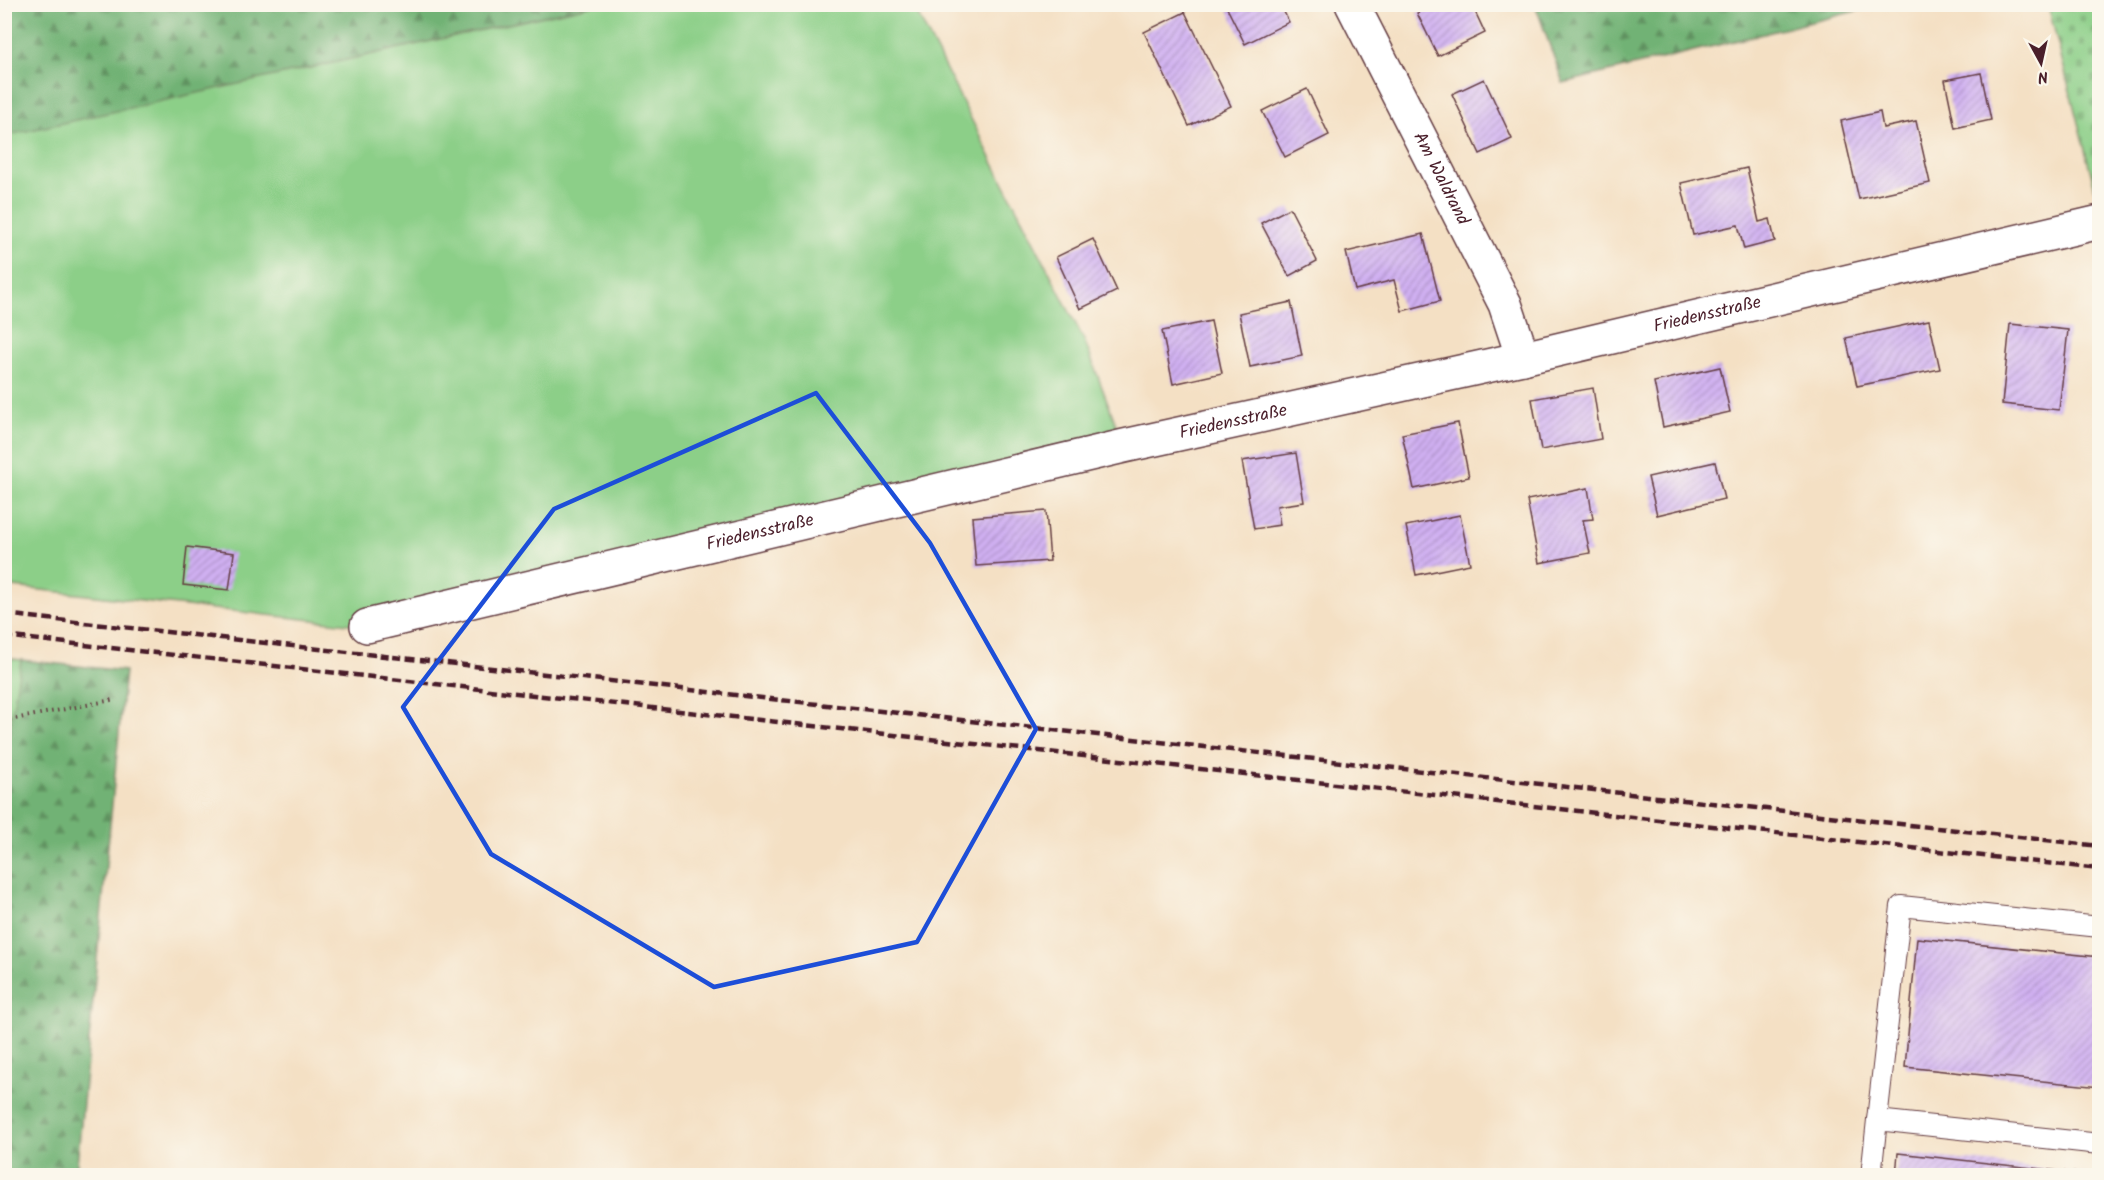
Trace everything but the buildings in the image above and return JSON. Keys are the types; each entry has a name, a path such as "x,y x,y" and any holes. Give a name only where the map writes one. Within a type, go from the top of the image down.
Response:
{"street":[{"name":"Am Waldrand","path":"1352,4 1505,304 1523,358"},
{"name":"Friedensstraße","path":"367,626 1124,446 1523,358 2100,222"}],"lane":[{"path":"1870,1176 1901,906 2100,927"},
{"path":"1876,1120 2100,1144"}],"path":[{"path":"4,721 112,700"}],"highlighted area":[{"path":"816,393 930,543 1036,729 917,942 714,987 491,854 403,707 554,509"}],"green space":[{"path":"5,4 594,5 5,136"},
{"path":"1535,4 1881,4 1881,5 1563,83"},
{"path":"594,5 913,5 1085,342 1124,446 367,626 5,586 4,136"},
{"path":"2048,5 2099,5 2099,205"},
{"path":"4,658 21,660 5,757"},
{"path":"21,660 125,671 76,1175 5,1175 4,758"}],"railway":[{"path":"4,614 2100,846"},
{"path":"4,636 2100,869"}]}
